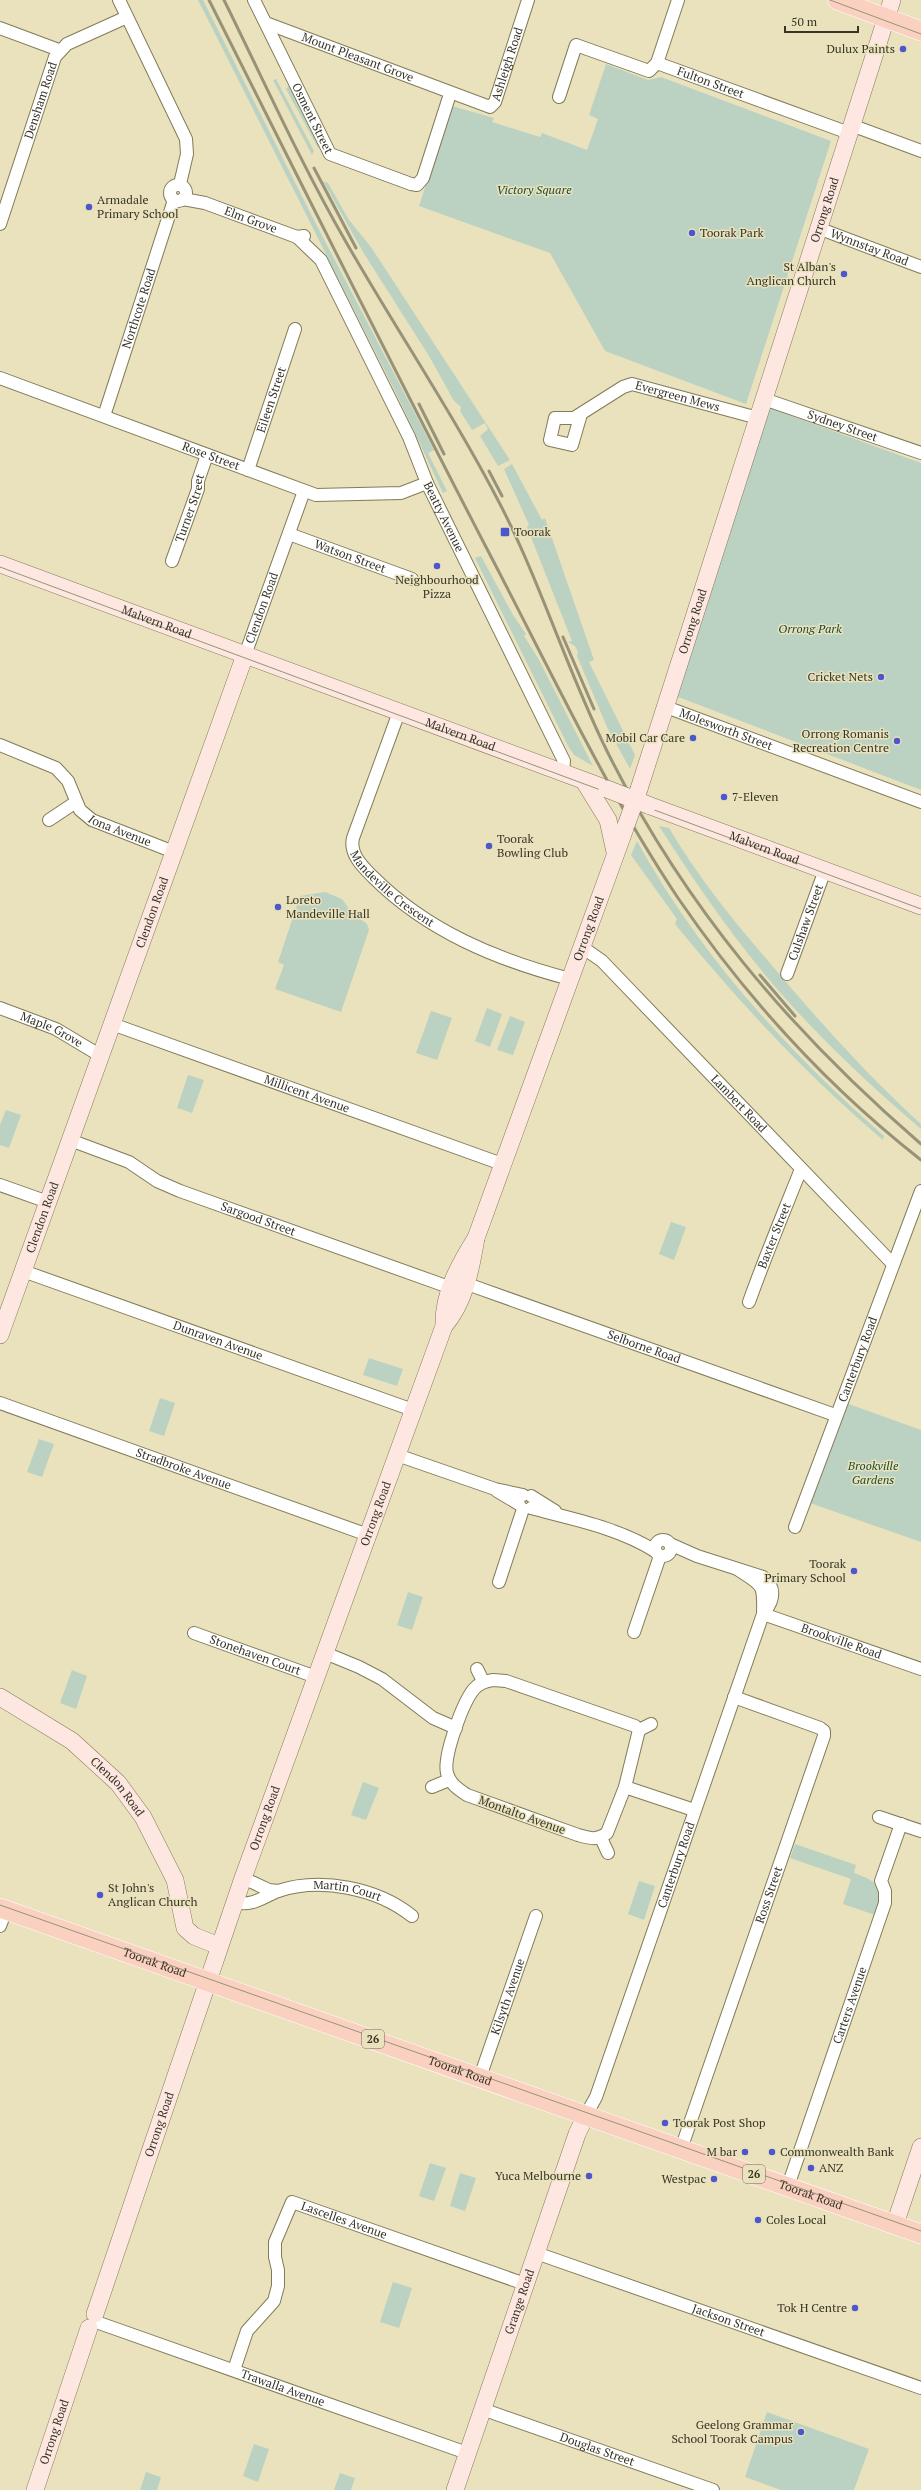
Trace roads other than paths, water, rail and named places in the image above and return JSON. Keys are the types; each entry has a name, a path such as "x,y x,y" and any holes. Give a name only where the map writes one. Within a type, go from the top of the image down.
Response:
{"main road":[{"path":"837,0 921,31"},
{"name":"Orrong Road","path":"35,2490 94,2322 207,1980 444,1326 444,1307 458,1286 461,1261 476,1238 626,824 641,798 666,707 892,0"},
{"name":"Malvern Road","path":"0,564 584,781 641,798 921,906"},
{"name":"Clendon Road","path":"0,1335 245,655"},
{"path":"584,781 608,820 613,835 615,854"},
{"name":"Clendon Road","path":"0,1697 72,1741 102,1766 130,1797 154,1836 175,1880 185,1928 191,1934 221,1942"},
{"name":"Toorak Road","path":"2,1915 207,1980 921,2234"},
{"name":"Grange Road","path":"455,2490 577,2134 586,2115"},
{"path":"895,2224 921,2147"}],"street":[{"name":"Northcote Road","path":"104,416 181,194 187,154 186,140 119,0"},
{"name":"Osment Street","path":"254,0 330,154 417,185 423,178 450,94"},
{"name":"Ashleigh Road","path":"450,94 485,107 494,104 528,0"},
{"path":"558,97 576,45 649,72 658,63 678,0"},
{"name":"Densham Road","path":"0,224 3,206 48,76 59,50 74,40 127,17"},
{"name":"Mount Pleasant Grove","path":"266,23 450,94"},
{"path":"0,28 59,50"},
{"name":"Fulton Street","path":"658,63 850,129 921,151"},
{"name":"Elm Grove","path":"181,194 298,237 312,245"},
{"name":"Wynnstay Road","path":"818,228 921,267"},
{"name":"Beatty Avenue","path":"312,245 321,253 321,260 408,437 427,484 564,761 563,773"},
{"name":"Eileen Street","path":"248,470 295,329"},
{"name":"Rose Street","path":"0,378 304,491 322,496 394,493 410,490 427,484"},
{"name":"Evergreen Mews","path":"576,419 623,387 634,384 758,418"},
{"name":"Sydney Street","path":"764,399 921,453"},
{"name":"Turner Street","path":"172,561 198,489 198,481 207,455"},
{"name":"Clendon Road","path":"245,655 304,491"},
{"name":"Watson Street","path":"289,534 412,579"},
{"name":"Molesworth Street","path":"666,707 921,802"},
{"name":"Mandeville Crescent","path":"399,712 352,838 352,848 355,855 365,869 399,900 450,934 510,962 570,979"},
{"name":"Iona Avenue","path":"0,745 56,768 68,781 76,802 83,813 97,822 174,852"},
{"path":"49,820 76,802"},
{"name":"Culshaw Street","path":"787,974 825,870"},
{"name":"Lambert Road","path":"582,947 602,961 801,1170 892,1263"},
{"name":"Maple Grove","path":"0,1008 56,1029 101,1056"},
{"name":"Millicent Avenue","path":"112,1024 502,1164"},
{"name":"Sargood Street","path":"70,1140 129,1162 174,1189 446,1286 458,1286"},
{"name":"Baxter Street","path":"749,1302 776,1228 788,1204 801,1170"},
{"path":"0,1185 48,1202"},
{"name":"Canterbury Road","path":"794,1527 892,1263 921,1191"},
{"name":"Dunraven Avenue","path":"23,1270 413,1410"},
{"name":"Selborne Road","path":"458,1286 470,1285 835,1415"},
{"name":"Stradbroke Avenue","path":"0,1403 368,1535"},
{"path":"397,1455 495,1489 525,1502 663,1549 634,1632"},
{"path":"499,1582 525,1502"},
{"name":"Canterbury Road","path":"586,2115 596,2097 763,1614 764,1594 761,1586 737,1569 697,1556 663,1549"},
{"name":"Brookville Road","path":"763,1614 920,1665"},
{"name":"Stonehaven Court","path":"194,1633 316,1677"},
{"path":"325,1654 359,1667 382,1680 433,1718 456,1728"},
{"path":"477,1668 483,1682"},
{"path":"432,1787 449,1780 447,1760 456,1728 469,1696 483,1682 493,1680 506,1681 635,1726 639,1730"},
{"name":"Ross Street","path":"681,2149 824,1736 824,1731 820,1728 734,1697"},
{"path":"608,1853 601,1838 607,1833 625,1787 639,1730 651,1724"},
{"name":"Montalto Avenue","path":"449,1780 456,1788 467,1795 578,1835 592,1839 601,1838"},
{"path":"625,1787 694,1810"},
{"path":"880,1817 921,1831"},
{"name":"Carters Avenue","path":"788,2186 885,1903 885,1891 881,1881 901,1824"},
{"name":"Martin Court","path":"243,1878 269,1890 278,1891"},
{"name":"Martin Court","path":"235,1902 245,1905 278,1891 305,1886 355,1890 387,1900 412,1916"},
{"name":"Kilsyth Avenue","path":"480,2077 536,1916"},
{"name":"Lascelles Avenue","path":"234,2370 247,2331 274,2301 278,2286 278,2270 275,2257 276,2242 292,2202 525,2284"},
{"name":"Jackson Street","path":"536,2252 921,2388"},
{"name":"Trawalla Avenue","path":"94,2322 234,2370 467,2454"},
{"name":"Douglas Street","path":"482,2409 713,2490"}],"tram line":[{"path":"830,0 921,34"},
{"path":"0,567 921,909"},
{"path":"0,1905 921,2231"}],"railway":[{"path":"209,0 381,343 554,681 601,769 651,856 678,898 704,934 760,1005 821,1071 853,1102 921,1160"},
{"path":"224,0 298,153 329,213 445,406 501,506 529,566 579,689 606,749 636,806 669,861 705,913 743,963 784,1010 827,1057 921,1144"},
{"path":"314,168 356,248"},
{"path":"419,404 444,454"},
{"path":"489,471 502,496"},
{"path":"563,637 594,709"},
{"path":"760,975 795,1016"}],"place":[{"name":"Dulux Paints","path":"903,49"},
{"name":"Armadale Primary School","path":"89,207"},
{"name":"Toorak Park","path":"692,233"},
{"name":"St Alban's Anglican Church","path":"844,274"},
{"name":"Toorak","path":"505,532"},
{"name":"Neighbourhood Pizza","path":"437,566"},
{"name":"Cricket Nets","path":"881,677"},
{"name":"Mobil Car Care","path":"693,738"},
{"name":"Orrong Romanis Recreation Centre","path":"897,741"},
{"name":"7-Eleven","path":"724,797"},
{"name":"Toorak Bowling Club","path":"489,846"},
{"name":"Loreto Mandeville Hall","path":"278,907"},
{"name":"Toorak Primary School","path":"854,1571"},
{"name":"St John's Anglican Church","path":"100,1895"},
{"name":"Toorak Post Shop","path":"665,2123"},
{"name":"M bar","path":"745,2152"},
{"name":"Commonwealth Bank","path":"772,2152"},
{"name":"ANZ","path":"811,2168"},
{"name":"Yuca Melbourne","path":"589,2176"},
{"name":"Westpac","path":"714,2179"},
{"name":"Coles Local","path":"758,2220"},
{"name":"Tok H Centre","path":"855,2308"},
{"name":"Geelong Grammar School Toorak Campus","path":"801,2432"}],"park label":[{"name":"Victory Square","path":"534,190"},
{"name":"Orrong Park","path":"810,629"},
{"name":"Brookville Gardens","path":"873,1473"}]}
